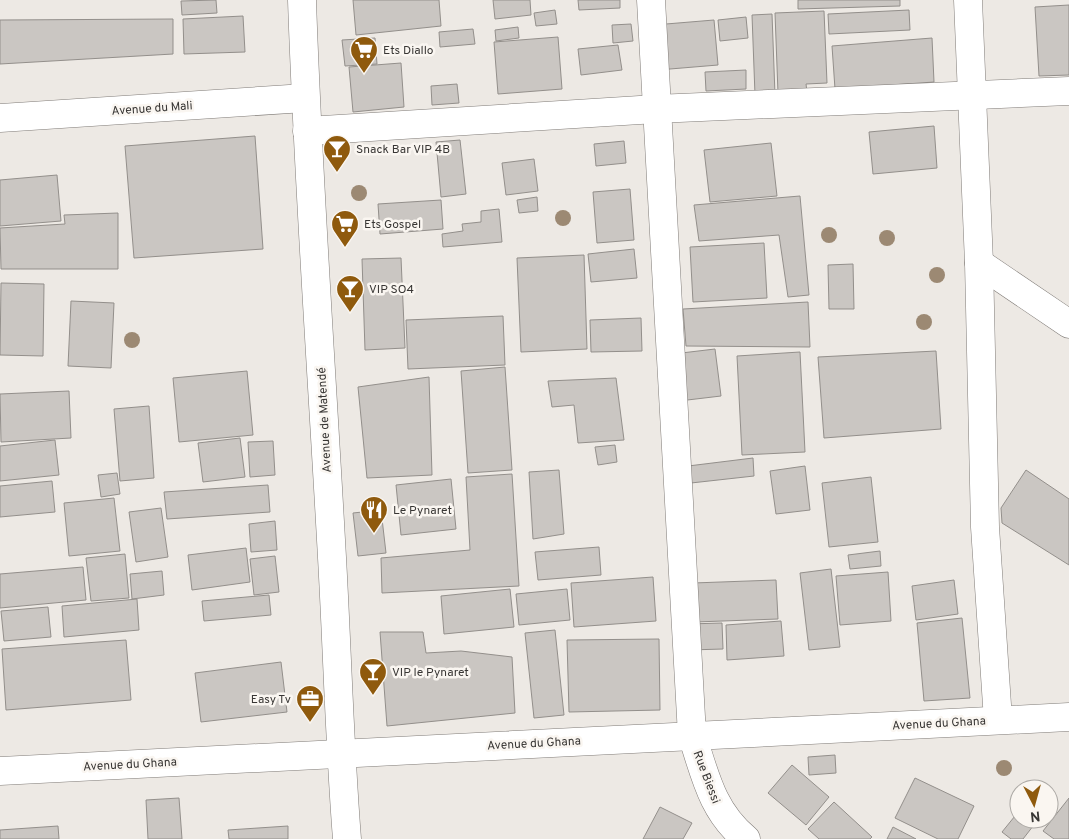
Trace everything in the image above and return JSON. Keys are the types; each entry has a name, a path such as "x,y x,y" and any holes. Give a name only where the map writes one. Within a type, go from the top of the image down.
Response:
{"street":[{"name":"Avenue de Matendé","path":"302,0 305,98 334,591 340,753 347,839"},
{"name":"Rue Biessi","path":"651,0 692,735 715,802 737,832 746,839"},
{"path":"968,0 974,95 980,264 985,527 998,720"},
{"path":"307,131 656,109 1069,91"},
{"name":"Avenue du Mali","path":"0,118 305,98"},
{"path":"980,264 1069,324"},
{"name":"Avenue du Ghana","path":"0,771 1069,717"}],"building":[{"path":"216,0 217,13 182,15 181,1"},
{"path":"353,0 439,0 441,26 356,35"},
{"path":"493,0 530,0 531,15 495,19"},
{"path":"578,0 620,0 620,8 579,10"},
{"path":"798,0 900,0 900,6 798,9"},
{"path":"1069,5 1069,75 1039,76 1035,7"},
{"path":"555,10 557,24 536,26 534,13"},
{"path":"909,10 910,30 829,34 828,14"},
{"path":"824,11 827,83 806,84 807,92 778,93 775,13"},
{"path":"772,14 775,95 755,95 752,15"},
{"path":"243,16 245,52 184,54 183,19"},
{"path":"746,17 748,38 720,41 718,20"},
{"path":"173,19 173,54 0,64 0,20"},
{"path":"714,20 718,65 658,70 654,25"},
{"path":"631,24 633,41 613,43 612,25"},
{"path":"518,27 519,38 496,41 495,30"},
{"path":"473,29 475,44 440,47 439,32"},
{"path":"558,37 562,89 498,94 494,42"},
{"path":"375,38 377,64 345,66 342,40"},
{"path":"932,38 934,82 835,89 832,46"},
{"path":"618,45 622,70 581,75 578,49"},
{"path":"401,63 404,107 353,112 349,67"},
{"path":"746,70 746,89 706,91 705,72"},
{"path":"457,84 459,103 432,105 431,86"},
{"path":"934,126 937,168 873,174 869,132"},
{"path":"255,136 263,249 134,258 125,146"},
{"path":"460,140 466,194 441,197 436,142"},
{"path":"624,141 626,163 596,166 594,144"},
{"path":"771,143 777,196 710,202 704,150"},
{"path":"534,159 538,191 506,195 502,163"},
{"path":"57,175 61,221 0,226 0,180"},
{"path":"630,189 634,240 597,243 593,192"},
{"path":"800,196 809,295 788,297 779,235 699,241 694,205"},
{"path":"537,197 538,211 519,213 517,200"},
{"path":"441,200 443,229 380,234 378,204"},
{"path":"499,209 502,242 443,247 442,234 463,231 462,224 481,222 481,211"},
{"path":"118,213 118,269 1,269 0,228 65,224 64,215"},
{"path":"764,243 767,298 693,302 690,247"},
{"path":"634,249 637,278 591,282 588,254"},
{"path":"584,255 587,349 521,352 517,258"},
{"path":"401,258 405,348 365,350 362,259"},
{"path":"853,264 854,309 829,309 828,265"},
{"path":"1,283 44,284 43,356 0,355"},
{"path":"71,301 114,303 111,368 68,366"},
{"path":"808,302 810,347 686,346 683,309"},
{"path":"503,316 505,365 408,369 406,320"},
{"path":"641,318 642,351 591,352 590,320"},
{"path":"715,349 721,396 679,401 673,354"},
{"path":"936,351 941,429 824,438 818,357"},
{"path":"800,352 805,452 742,455 737,356"},
{"path":"505,367 512,470 468,473 461,371"},
{"path":"247,371 253,435 179,442 173,378"},
{"path":"429,377 432,475 367,478 358,387"},
{"path":"616,378 624,440 578,443 574,405 552,407 548,381"},
{"path":"69,391 71,438 1,442 0,394"},
{"path":"149,406 154,478 120,481 114,409"},
{"path":"240,438 245,477 203,482 198,443"},
{"path":"55,440 59,475 0,481 0,446"},
{"path":"273,441 275,475 250,477 248,442"},
{"path":"615,445 617,462 598,465 595,447"},
{"path":"753,458 754,476 682,484 680,467"},
{"path":"805,466 810,510 776,514 770,471"},
{"path":"559,470 564,534 533,539 529,472"},
{"path":"1026,470 1069,499 1069,565 1002,523 1001,508"},
{"path":"117,473 120,494 101,497 98,475"},
{"path":"512,474 519,586 382,593 381,558 470,550 466,477"},
{"path":"871,477 878,542 829,547 822,483"},
{"path":"451,479 456,529 401,535 396,485"},
{"path":"52,481 55,512 0,517 0,486"},
{"path":"268,485 270,512 167,519 164,492"},
{"path":"114,498 120,551 69,556 64,503"},
{"path":"161,508 168,557 136,562 129,512"},
{"path":"381,510 386,553 358,556 353,513"},
{"path":"275,521 277,550 251,552 249,524"},
{"path":"599,547 601,575 538,580 535,552"},
{"path":"246,548 250,582 192,590 188,555"},
{"path":"880,551 881,566 850,569 848,555"},
{"path":"125,554 129,598 91,601 86,558"},
{"path":"275,556 279,592 254,595 250,559"},
{"path":"83,567 86,600 0,608 0,574"},
{"path":"831,569 840,647 809,650 800,573"},
{"path":"162,571 164,595 132,599 130,574"},
{"path":"888,572 891,621 840,625 836,576"},
{"path":"653,577 656,621 574,627 571,583"},
{"path":"776,580 778,619 695,622 693,583"},
{"path":"954,580 958,614 916,620 912,586"},
{"path":"510,589 514,627 444,634 441,596"},
{"path":"567,589 570,620 519,625 516,594"},
{"path":"269,595 271,615 204,621 202,601"},
{"path":"137,599 139,630 64,637 62,606"},
{"path":"48,607 51,637 4,641 1,611"},
{"path":"962,618 970,698 924,701 917,623"},
{"path":"781,621 784,656 727,660 726,625"},
{"path":"722,623 723,649 689,650 688,624"},
{"path":"555,630 564,715 534,718 525,633"},
{"path":"380,632 423,632 426,653 461,651 512,657 515,713 387,726"},
{"path":"659,639 660,710 569,712 567,640"},
{"path":"126,640 131,700 6,710 2,649"},
{"path":"281,662 287,712 201,722 195,673"},
{"path":"835,755 836,773 809,775 808,757"},
{"path":"792,765 829,797 806,825 768,793"},
{"path":"915,778 974,806 958,839 938,839 895,818"},
{"path":"179,798 182,839 148,839 146,800"},
{"path":"1069,798 1069,839 1054,839 1043,831 1045,829 1059,829 1059,811"},
{"path":"834,802 872,837 870,839 819,839 808,829"},
{"path":"660,807 692,823 683,839 643,839"},
{"path":"1009,823 1009,829 1031,829 1023,839 1011,839 1002,832"},
{"path":"58,826 59,839 0,839 0,830"},
{"path":"288,826 288,839 229,839 228,830"},
{"path":"893,827 916,839 887,839"}],"place":[{"name":"Ets Diallo","path":"364,74"},
{"name":"Snack Bar VIP 4B","path":"337,173"},
{"name":"Ets Gospel","path":"345,248"},
{"name":"VIP SO4","path":"350,313"},
{"name":"Le Pynaret","path":"374,534"},
{"name":"VIP le Pynaret","path":"373,696"},
{"name":"Easy Tv","path":"310,723"}]}
